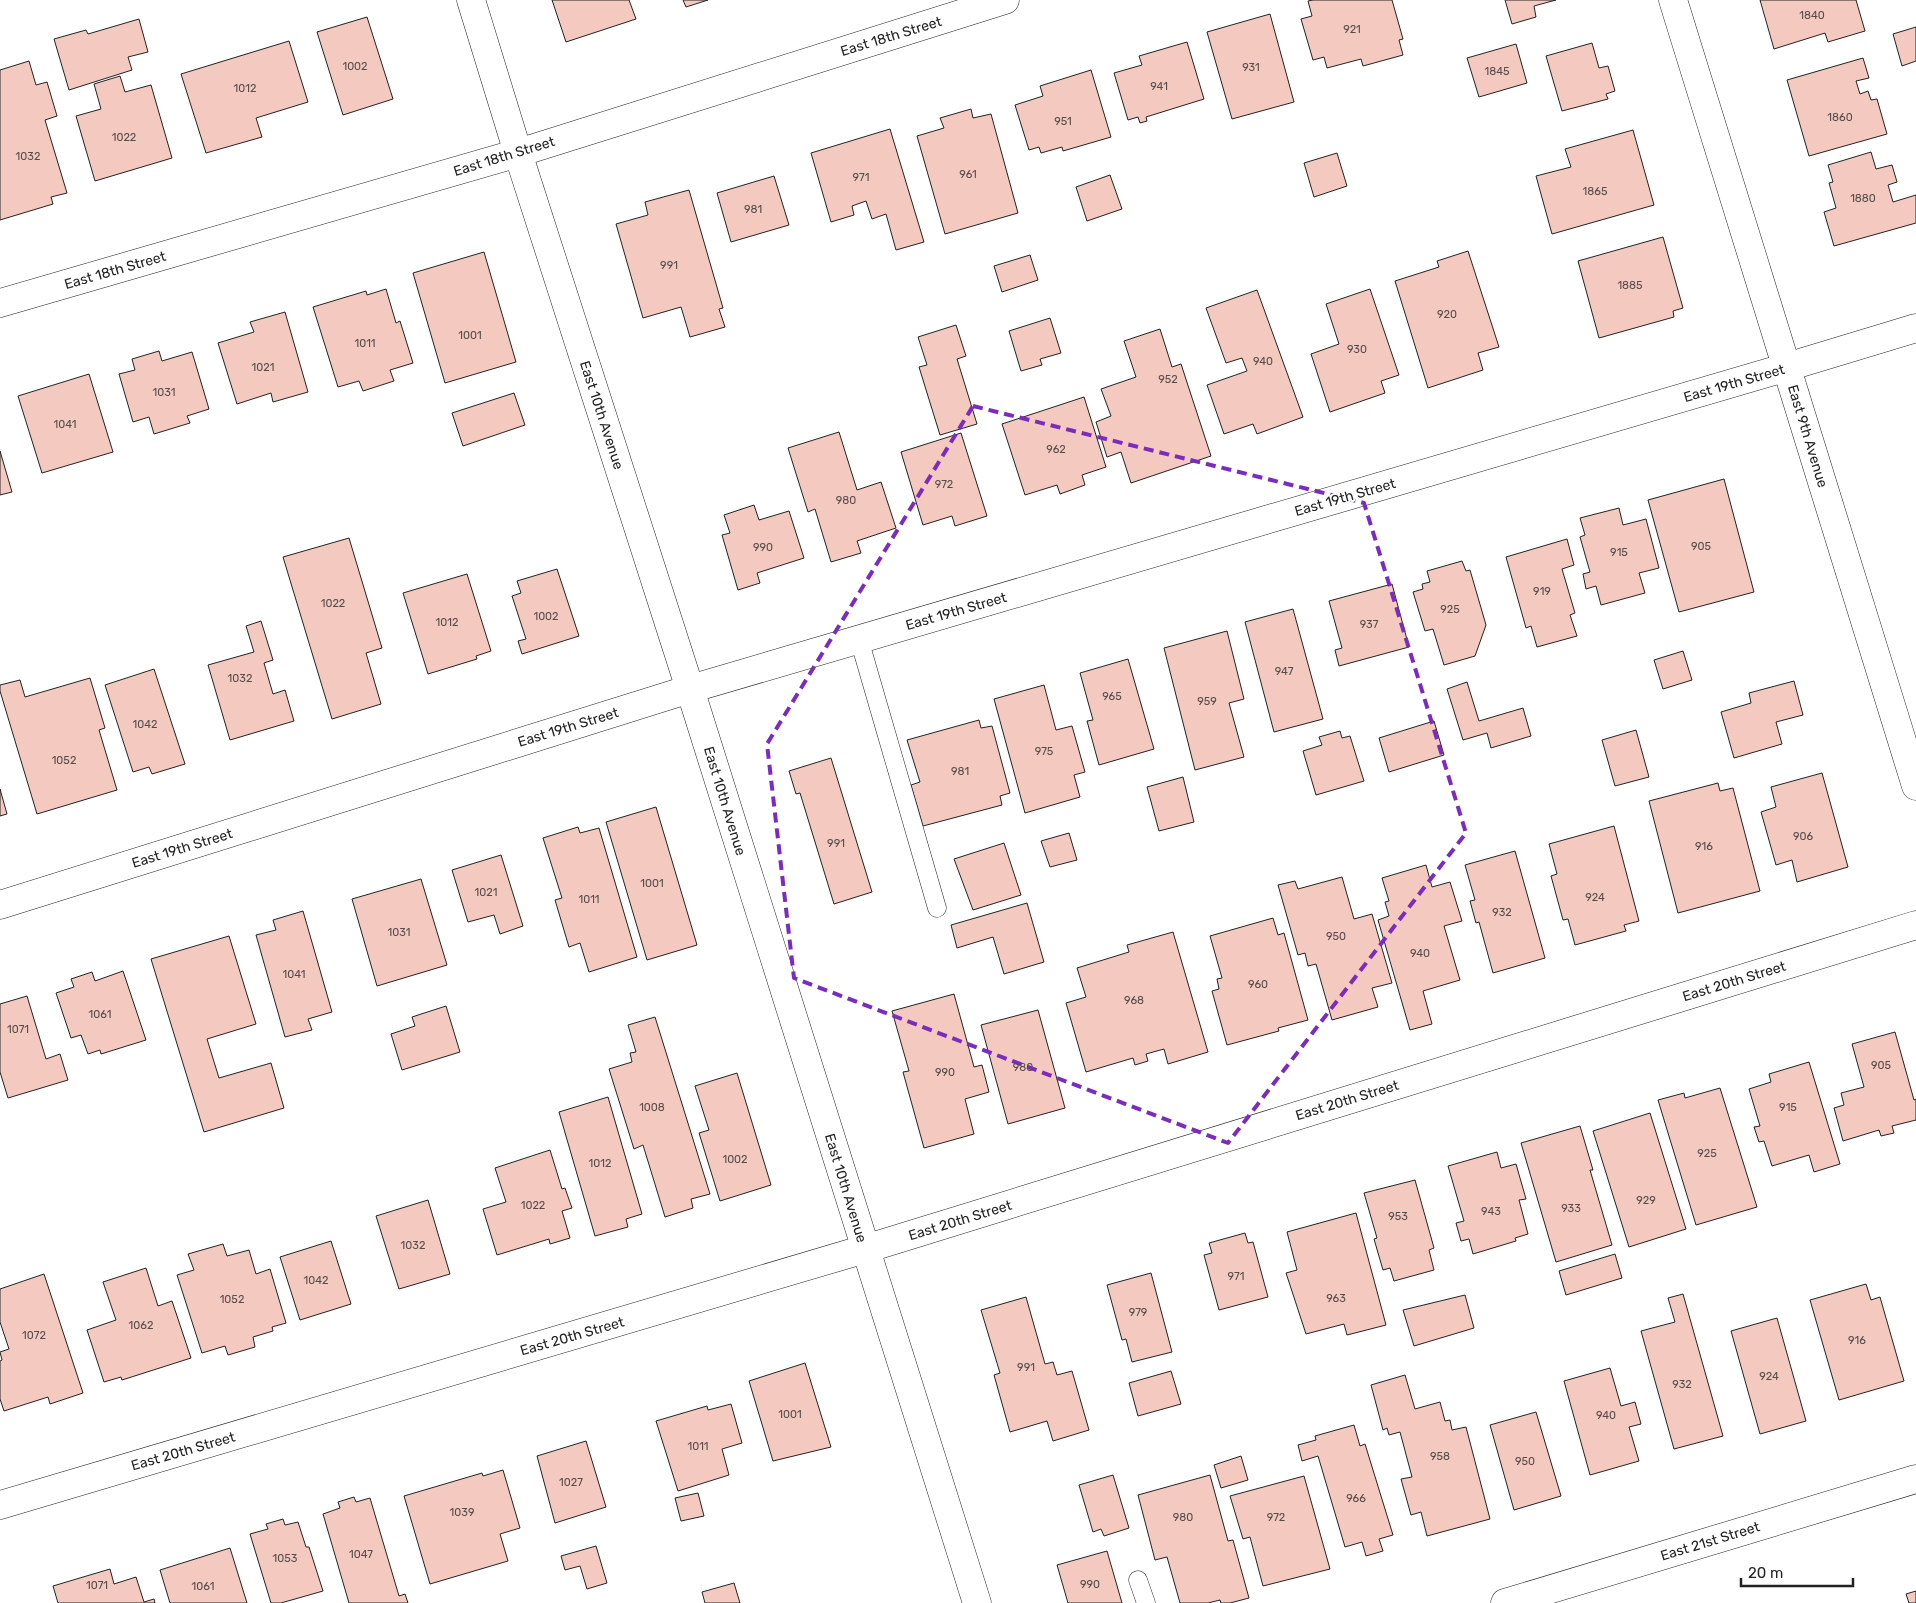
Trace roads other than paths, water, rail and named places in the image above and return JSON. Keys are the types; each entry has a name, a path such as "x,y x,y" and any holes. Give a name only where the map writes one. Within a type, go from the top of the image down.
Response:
{"street":[{"name":"East 10th Avenue","path":"471,0 977,1603"},
{"name":"East 18th Street","path":"0,303 518,153 1005,0"},
{"name":"East 9th Avenue","path":"1673,0 1916,786"},
{"name":"East 19th Street","path":"0,905 690,689 1916,328"},
{"name":"East 20th Street","path":"0,1504 865,1249 1916,925"},
{"name":"East 21st Street","path":"1505,1603 1916,1478"}],"lane":[{"path":"860,639 937,908"},
{"path":"1138,1580 1146,1603"}]}
